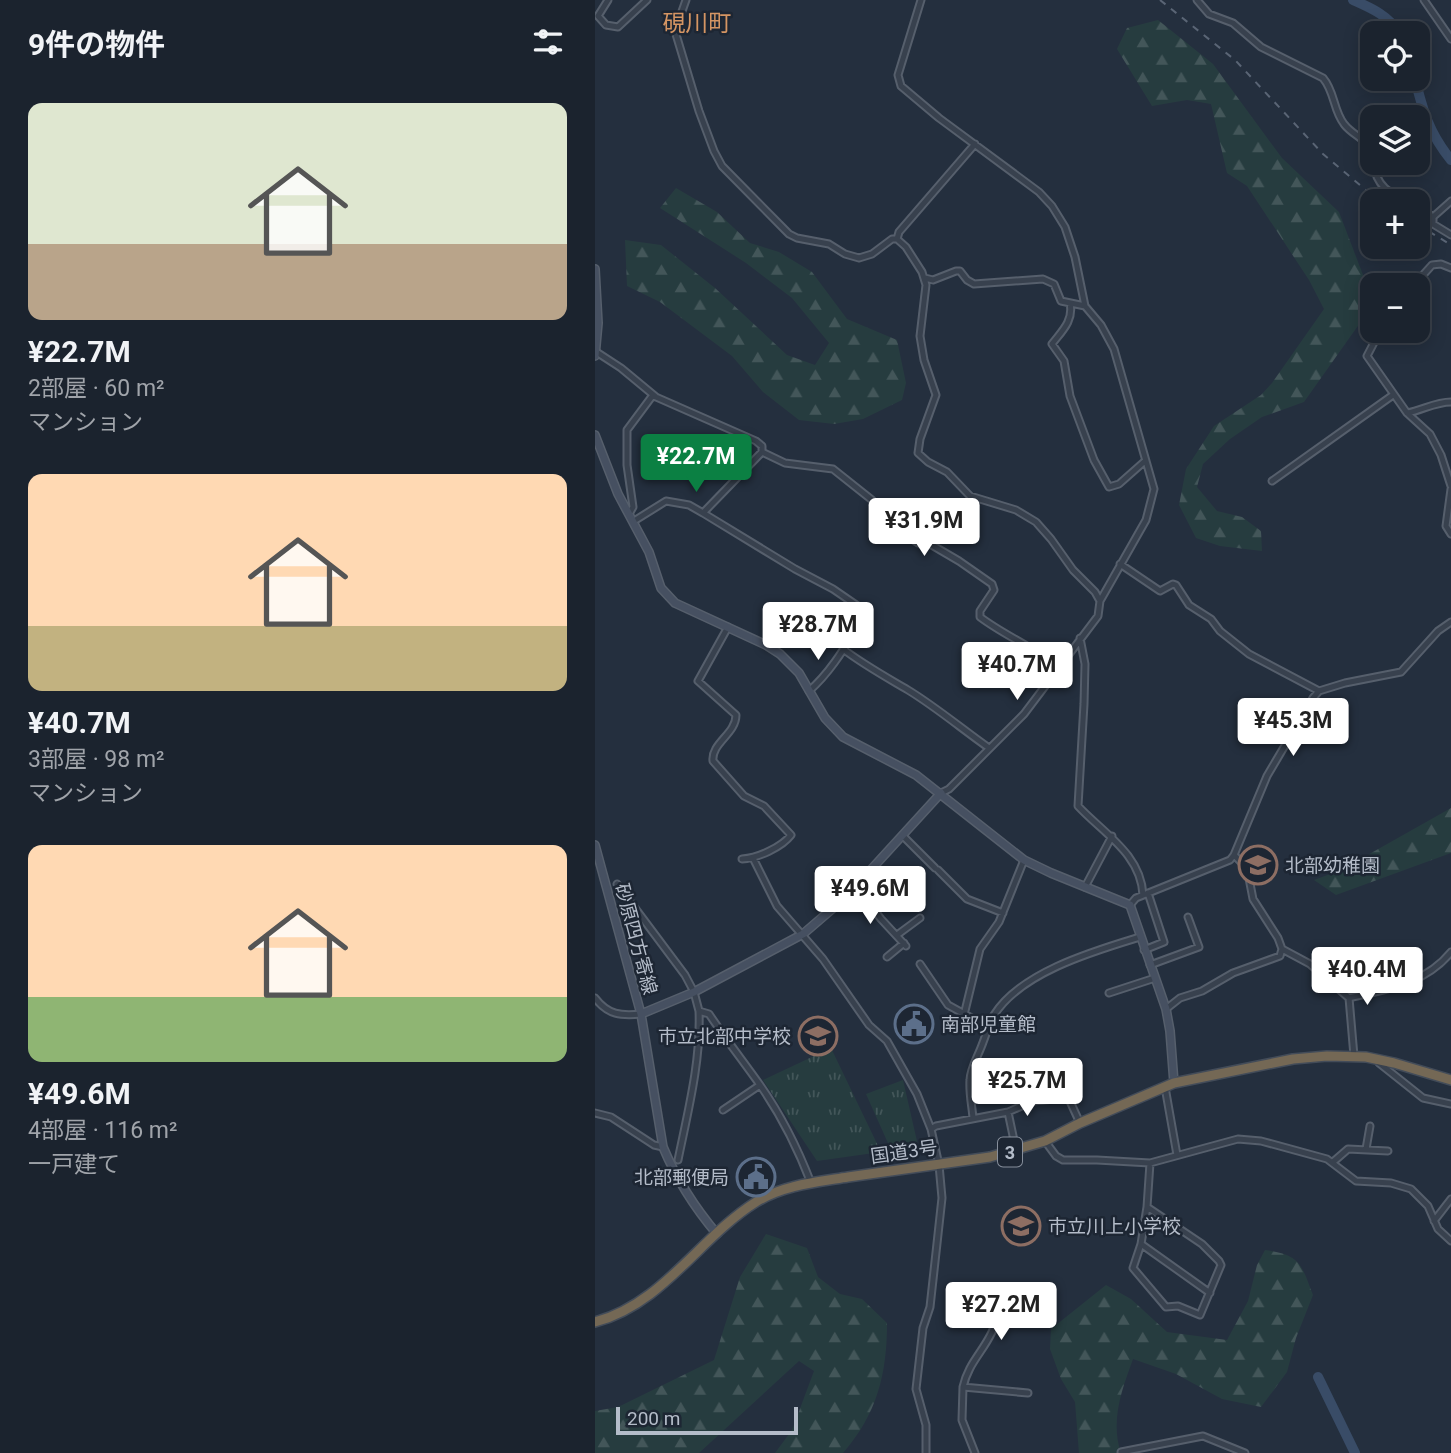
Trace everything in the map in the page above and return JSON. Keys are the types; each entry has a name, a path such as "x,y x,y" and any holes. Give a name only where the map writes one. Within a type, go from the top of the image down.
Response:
{"highway":[{"name":"国道3号","path":"595,1322 630,1306 658,1288 757,1202 776,1193 811,1183 990,1157 1045,1141 1169,1085 1293,1059 1354,1056 1379,1059 1451,1080"}],"street":[{"path":"608,0 598,16 606,25 618,27 647,0"},
{"path":"686,0 675,31 699,111 722,166 797,239 822,242 859,258 871,254 892,239 897,239 906,247 925,278 920,336 924,360 936,395 920,439 918,453 921,458 954,478 970,496 1016,510 1036,523 1100,601"},
{"path":"595,998 602,1007 614,1014 641,1014 694,992 803,934 829,913 941,793 949,789 1024,713 1098,617 1100,601 1146,520 1154,489 1126,385 1114,349 1101,325 1085,306 1065,227 1039,192 923,104 898,81 921,0"},
{"path":"1208,0 1199,3 1209,14 1233,23 1261,47 1323,78 1345,126 1360,138"},
{"path":"1424,0 1451,39"},
{"path":"897,239 899,232 975,144"},
{"path":"1376,175 1377,180 1386,189"},
{"path":"1451,201 1433,217 1433,224 1451,235"},
{"path":"1425,273 1432,265 1441,264 1451,268"},
{"path":"595,269 598,303 595,353 621,368 653,395 762,446 762,452 703,513"},
{"path":"925,278 933,279 960,271 967,281 974,284 1043,279 1054,284 1061,300 1085,306"},
{"path":"1069,303 1071,308 1065,330 1052,344 1064,360 1070,396 1094,460 1109,487 1119,484 1145,461"},
{"path":"1374,343 1367,356 1407,413 1430,434 1441,455 1451,488 1446,526 1451,534"},
{"path":"629,514 633,507 627,465 627,430 653,395"},
{"path":"1272,481 1393,395"},
{"path":"1407,413 1433,404 1451,402"},
{"path":"595,435 618,494 649,552 656,575 667,596 675,603 780,654 799,673 825,718 843,737 916,775 1024,860 1130,905"},
{"path":"762,452 785,463 833,469 872,500 874,512 880,518 918,543 930,544 974,571 994,589 980,611 980,617 1000,632 1049,659 1059,668"},
{"path":"633,521 666,501 689,505 863,609 864,617 843,649 809,691"},
{"path":"1120,564 1160,591 1175,585 1189,606 1211,619 1220,631 1249,654 1319,691"},
{"path":"1130,905 1136,898 1221,865 1234,855 1267,776 1308,704 1319,691 1401,672 1438,631 1451,622"},
{"path":"728,627 698,681 736,715 737,719 731,731 714,751 713,761 744,796 764,806 791,835 781,844 753,858 742,859"},
{"path":"1080,638 1085,664 1078,806 1112,836 1142,879 1164,942 1144,950"},
{"path":"843,649 861,663 875,668 909,691 989,748"},
{"path":"903,836 967,899 1003,913"},
{"path":"1086,887 1112,836"},
{"name":"砂原四方寄線","path":"595,845 641,1014 663,1147 701,1216 717,1234"},
{"path":"1234,855 1247,868 1253,899 1282,949 1310,964 1349,998 1354,1056"},
{"path":"753,858 777,906 803,934 869,1025 887,1041 917,1094 932,1129 942,1198 930,1307 923,1328 916,1389 926,1425 926,1453"},
{"path":"964,1015 980,949 1003,913 1024,860"},
{"path":"617,884 669,953 694,992 699,1011 700,1030 695,1072 678,1160"},
{"path":"856,886 905,945 887,957"},
{"path":"1130,905 1166,1009 1170,1031 1169,1085 1177,1156"},
{"path":"1150,965 1199,947 1188,917"},
{"path":"897,935 920,918"},
{"path":"973,1118 969,1079 988,1027 996,1013 1025,984 1090,952 1140,937"},
{"path":"1166,1009 1180,998 1202,991 1233,973 1278,958 1282,949"},
{"path":"1349,998 1414,980 1433,970 1451,952"},
{"path":"920,964 948,1005 988,1027"},
{"path":"1108,993 1155,978"},
{"path":"699,1011 709,1014 745,1068 760,1085 799,1153 811,1183"},
{"path":"1379,1059 1379,1063 1423,1098 1451,1104"},
{"path":"723,1110 760,1085"},
{"path":"932,1129 1008,1112 1033,1101 1066,1098 1069,1099 1080,1123"},
{"path":"1008,1112 1017,1150"},
{"path":"595,1113 611,1117 654,1145 663,1147"},
{"path":"1366,1149 1370,1126"},
{"path":"1045,1141 1056,1156 1063,1160 1150,1163 1238,1139 1251,1139 1332,1162 1356,1181 1391,1183 1411,1189 1428,1206 1438,1229 1451,1241"},
{"path":"1332,1162 1348,1149 1388,1151"},
{"path":"1147,1208 1202,1244 1221,1265 1200,1315 1178,1306 1166,1307 1133,1268 1141,1244 1147,1208 1150,1163"},
{"path":"1434,1221 1451,1199"},
{"path":"1141,1244 1210,1293"},
{"path":"975,1453 962,1420 963,1387 966,1374 993,1328 996,1287"},
{"path":"963,1387 1028,1393"},
{"path":"1121,1452 1203,1436 1245,1453"}],"green space":[{"path":"1158,20 1213,64 1282,158 1339,212 1362,273 1360,273 1360,323 1304,402 1262,417 1230,439 1203,464 1197,487 1217,511 1242,517 1261,531 1262,551 1220,546 1196,538 1179,505 1186,469 1214,426 1261,395 1272,383 1324,309 1309,280 1247,186 1227,173 1211,104 1187,100 1152,106 1117,49 1127,28"},
{"path":"676,188 717,212 750,243 779,252 812,272 847,319 897,340 906,383 902,400 863,419 834,424 799,420 763,392 732,356 660,302 627,286 625,240 661,245 715,288 787,355 815,365 829,343 792,298 746,263 660,208"},
{"path":"1451,808 1451,853 1336,895 1314,880 1341,870"},
{"path":"831,1048 881,1152 817,1161 763,1080"},
{"path":"903,1080 919,1150 892,1152 866,1094"},
{"path":"766,1234 807,1248 818,1277 840,1294 862,1299 887,1323 885,1359 878,1392 855,1438 843,1453 775,1453 792,1430 814,1371 799,1361 699,1453 595,1453 595,1411 618,1407 714,1360 740,1277"},
{"path":"1265,1250 1293,1258 1302,1268 1313,1295 1296,1338 1287,1372 1261,1407 1222,1399 1176,1374 1133,1359 1121,1393 1117,1417 1121,1453 1079,1453 1075,1402 1061,1379 1050,1349 1051,1329 1106,1285 1131,1299 1167,1332 1227,1340 1248,1301 1257,1265"}],"waterway":[{"path":"1353,0 1373,9 1388,21"},
{"path":"1418,91 1437,140 1451,160"},
{"path":"1318,1377 1355,1453"}],"railway":[{"path":"1160,0 1235,60 1323,154 1365,189"},
{"path":"1430,232 1451,245"}],"place":[{"name":"北部幼稚園","path":"1258,865"},
{"name":"南部児童館","path":"914,1024"},
{"name":"市立北部中学校","path":"818,1036"},
{"name":"北部郵便局","path":"756,1177"},
{"name":"市立川上小学校","path":"1021,1226"}],"district":[{"name":"硯川町","path":"697,23"}]}
